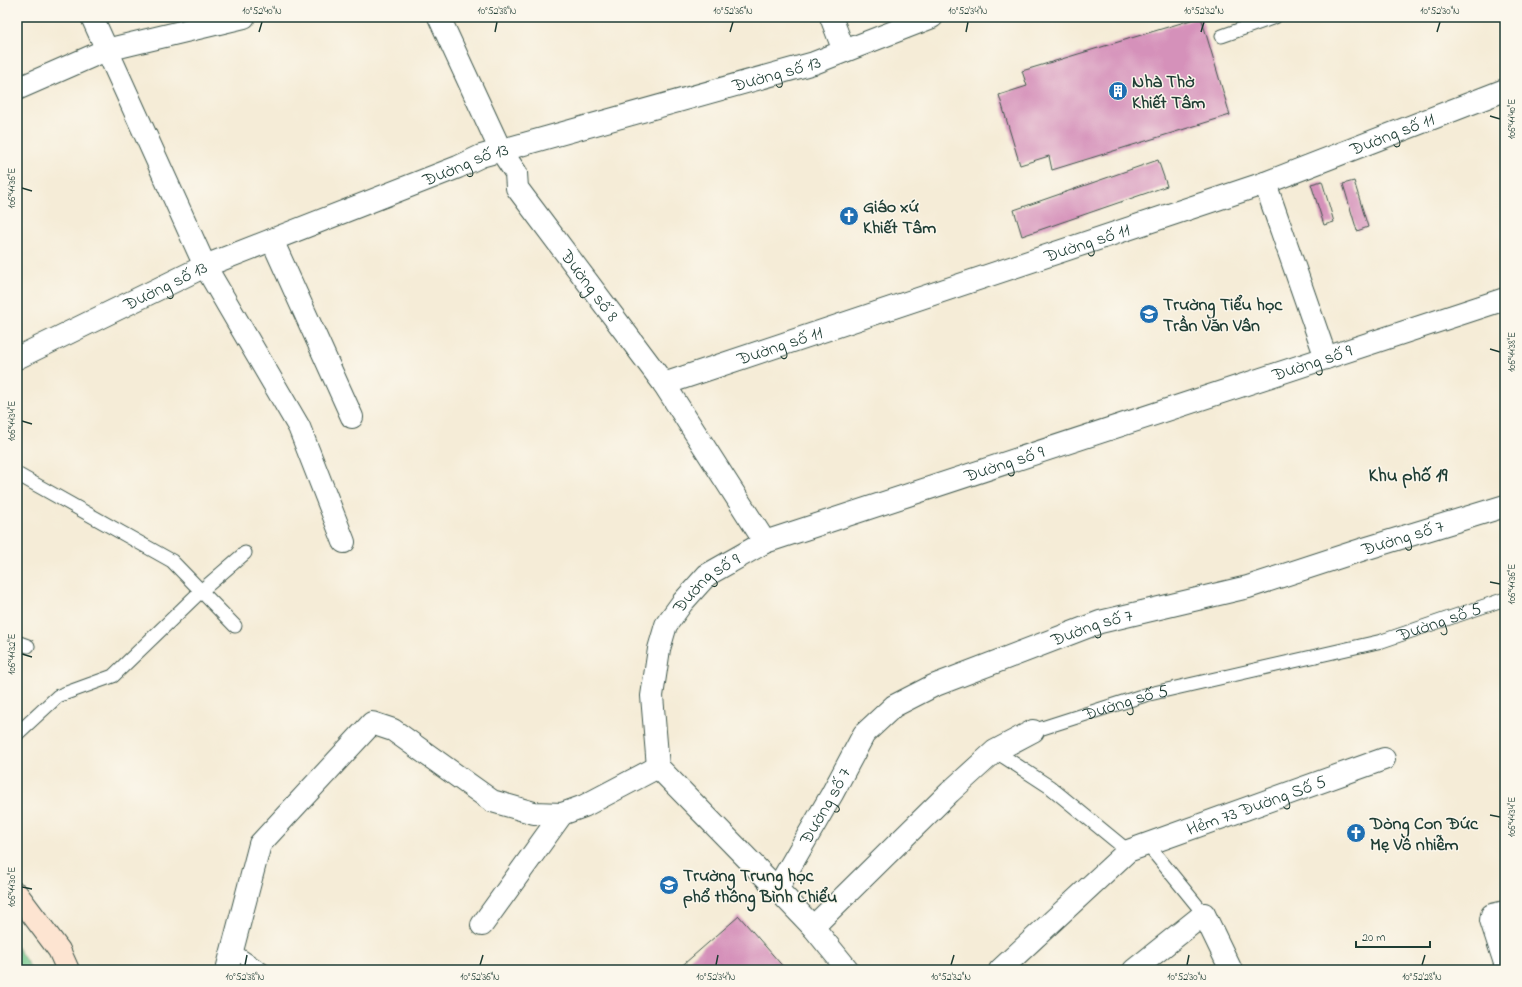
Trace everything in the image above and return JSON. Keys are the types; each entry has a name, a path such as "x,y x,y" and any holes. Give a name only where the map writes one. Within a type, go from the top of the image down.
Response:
{"street":[{"path":"92,17 205,266 299,427 344,542"},
{"name":"Đường số 8","path":"439,17 500,150 516,173 517,188 664,384 765,542"},
{"path":"831,17 844,51"},
{"name":"Đường số 13","path":"17,358 205,266 458,167 481,156 814,63 932,17"},
{"path":"17,89 106,50 236,18"},
{"name":"Đường số 11","path":"664,384 1265,183 1505,90"},
{"path":"1265,183 1326,358"},
{"path":"272,240 352,417"},
{"name":"Đường số 9","path":"658,766 652,696 659,649 666,625 682,602 708,575 765,542 1505,299"},
{"name":"Đường số 7","path":"777,889 832,794 864,734 894,706 933,686 1100,622 1248,587 1361,550 1505,506"},
{"path":"230,960 260,844 372,723 393,730 492,801 534,813 562,814 584,806 658,766 813,927 848,970"},
{"name":"Đường số 5","path":"813,927 950,792 996,751 1033,731"},
{"name":"Hẻm 73 Đường Số 5","path":"1137,847 1384,759"},
{"path":"482,925 562,814"},
{"path":"1000,970 1137,847"},
{"path":"17,894 59,950 68,970"},
{"path":"1505,912 1492,915 1491,920 1505,963"},
{"path":"1134,970 1204,914 1231,970"}],"lane":[{"path":"1222,36 1276,17"},
{"path":"17,474 172,561 234,626"},
{"path":"17,734 58,696 113,676 201,591 245,553"},
{"name":"Đường số 5","path":"1033,731 1145,695 1382,641 1505,600"},
{"path":"996,751 1137,847 1204,914"},
{"path":"230,960 263,970"}],"green space":[{"path":"17,947 32,970 17,970"}],"building":[{"name":"Nhà Thờ Khiết Tâm","path":"1201,17 1230,115 1052,170 1049,156 1020,165 999,95 1027,86 1022,71"},
{"path":"1158,160 1167,186 1022,236 1014,210"},
{"path":"1322,181 1334,222 1324,225 1311,184"},
{"path":"1354,181 1368,227 1357,231 1343,184"},
{"path":"739,916 786,970 677,970"}],"place":[{"name":"Nhà Thờ Khiết Tâm","path":"1118,91"},
{"name":"Giáo xứ Khiết Tâm","path":"849,216"},
{"name":"Trường Tiểu học Trần Văn Vân","path":"1149,314"},
{"name":"Dòng Con Đức Mẹ Vô nhiễm","path":"1356,833"},
{"name":"Trường Trung học phổ thông Bình Chiểu","path":"669,885"}],"district":[{"name":"Khu phố 19","path":"1408,474"}]}
